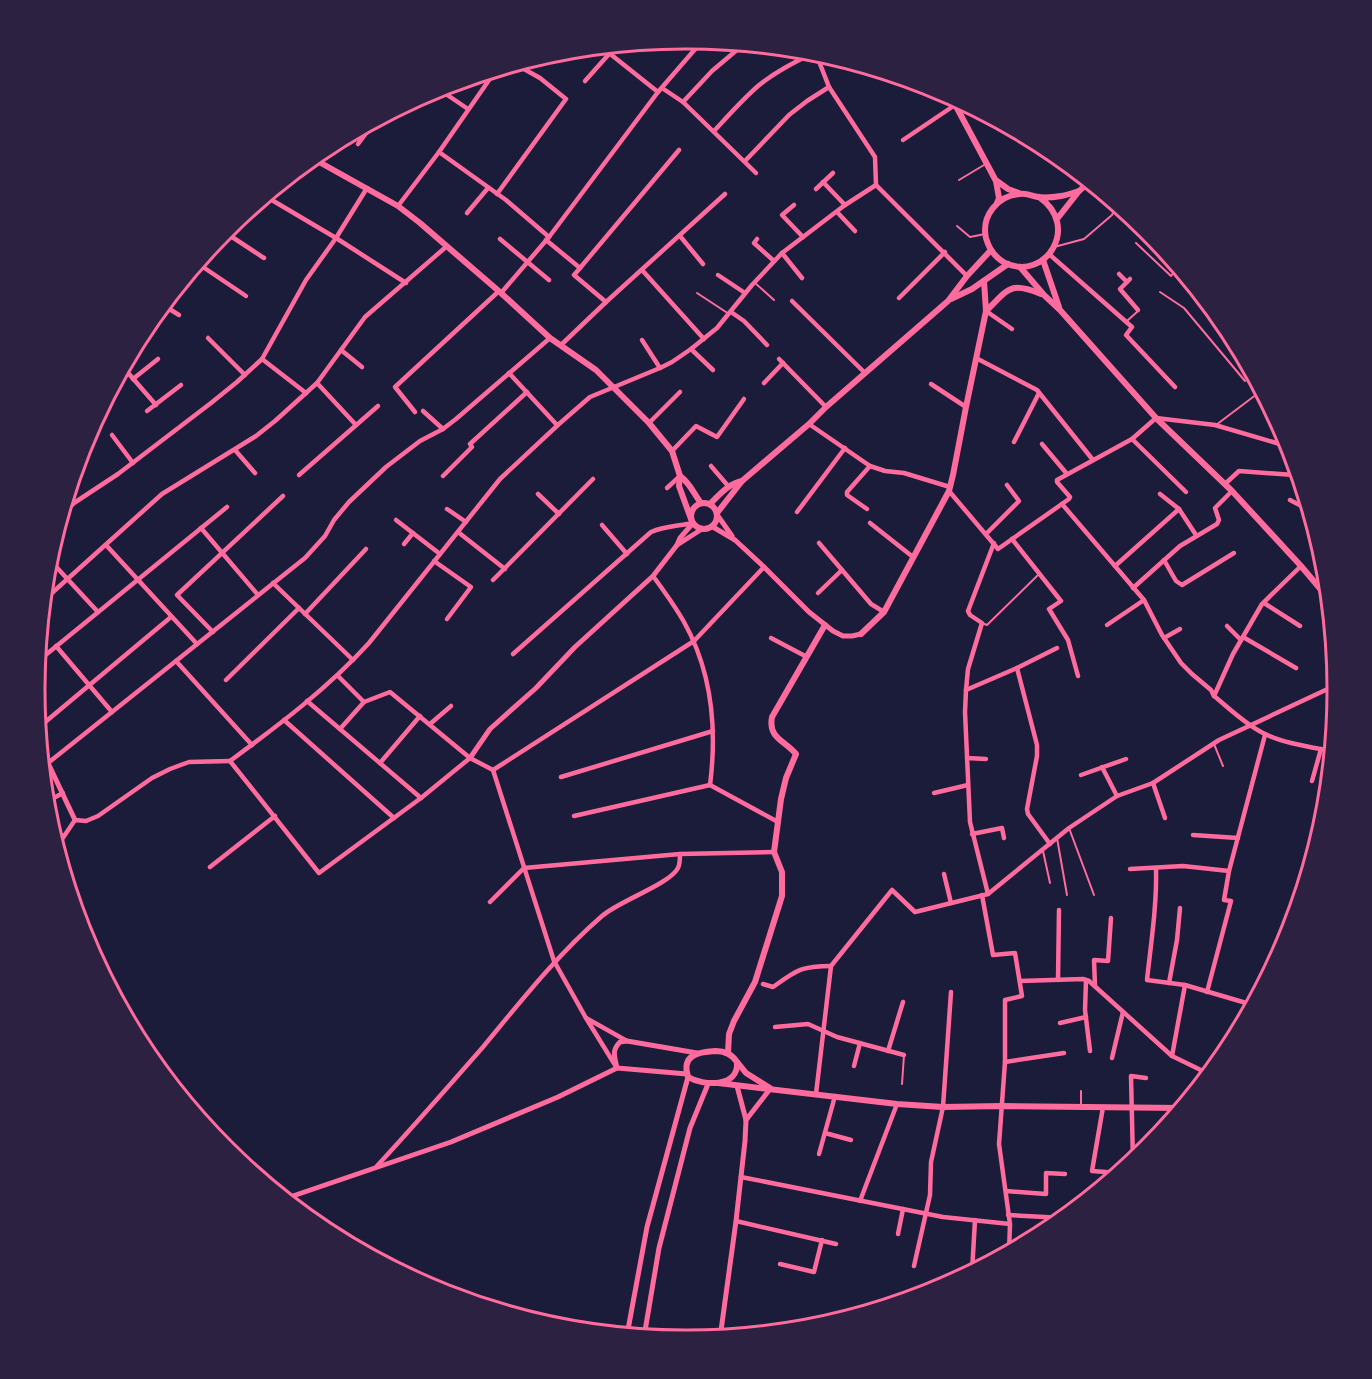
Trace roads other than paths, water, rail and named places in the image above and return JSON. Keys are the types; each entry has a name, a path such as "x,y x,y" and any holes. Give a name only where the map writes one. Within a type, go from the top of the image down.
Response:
{"main road":[{"path":"957,109 996,181 999,198 987,217 985,234 991,250 1008,264 1020,267 1032,265 1042,260 1054,247 1058,238 1057,219 1053,210 1039,197"},
{"path":"321,163 398,206 500,292 550,338 596,370 650,423 672,451 680,476 680,486 692,521 695,526 702,529 713,527 717,514 714,507 710,504 701,504 694,508 691,515 692,521"},
{"path":"996,181 1019,194"},
{"path":"1057,219 1083,187"},
{"path":"996,204 1007,196 1019,194 1039,197 1062,196 1078,191"},
{"path":"717,514 742,481 948,301 991,250"},
{"path":"1042,260 1060,310"},
{"path":"948,301 984,281 1008,264"},
{"path":"1020,267 1156,418 1232,491 1319,586"},
{"path":"861,634 884,612 950,489 986,311 984,281"},
{"path":"986,311 1008,291 1019,287 1044,295"},
{"path":"680,476 686,480 701,504"},
{"path":"710,504 729,487 742,481"},
{"path":"728,1053 729,1034 755,982 782,896 782,872 774,852 783,789 796,754 775,735 770,726 772,717 825,625"},
{"path":"737,1062 738,1067 734,1075 718,1083 696,1082 687,1076 688,1062 697,1053 715,1051 728,1053 734,1058 746,1072 771,1089"},
{"path":"718,1083 897,1104 943,1107 1171,1108"}],"street":[{"path":"415,412 395,387 500,292 528,261 660,90 695,49"},
{"path":"683,102 712,71 736,51"},
{"path":"609,53 660,90 683,102 756,173"},
{"path":"585,81 609,53"},
{"path":"714,131 746,96 776,73 800,59"},
{"path":"820,63 829,87 875,157 876,185 967,276"},
{"path":"497,194 566,99 540,78 524,69"},
{"path":"398,206 489,80"},
{"path":"745,161 789,115 829,87"},
{"path":"447,95 468,109"},
{"path":"903,140 952,107"},
{"path":"358,144 365,135"},
{"path":"606,303 574,274 679,150"},
{"path":"439,152 497,194 580,267"},
{"path":"816,189 833,173"},
{"path":"823,182 845,205"},
{"path":"75,820 86,821 98,816 152,778 170,769 189,762 230,761 284,720 338,676 353,660 507,471 557,425 585,401 660,368 691,349 717,328 754,282 782,253 845,205 876,185"},
{"path":"73,505 133,463 211,403 262,359 306,280 367,188"},
{"path":"467,213 488,188"},
{"path":"561,345 725,194"},
{"path":"272,200 405,283"},
{"path":"794,205 782,215 803,237"},
{"path":"837,212 855,231"},
{"path":"680,236 703,264"},
{"path":"232,237 264,258"},
{"path":"500,239 549,280"},
{"path":"756,241 774,261"},
{"path":"52,593 162,494 256,436 306,393 317,383 365,317 447,246"},
{"path":"899,298 945,252"},
{"path":"782,253 802,278"},
{"path":"1049,254 1132,327 1126,335 1175,387"},
{"path":"204,267 246,296"},
{"path":"642,270 704,339"},
{"path":"1119,274 1128,281 1120,289 1138,310"},
{"path":"718,275 745,293"},
{"path":"792,302 865,373"},
{"path":"170,309 179,315"},
{"path":"986,311 1012,329"},
{"path":"730,313 744,321 767,345"},
{"path":"208,338 245,375"},
{"path":"49,762 305,558 325,536 334,520 349,502 386,467 420,441 443,429 550,338"},
{"path":"642,340 660,368"},
{"path":"691,349 713,370"},
{"path":"341,350 362,367"},
{"path":"976,358 1037,390 1093,460"},
{"path":"133,379 158,359"},
{"path":"262,359 306,393"},
{"path":"764,383 781,361 826,406"},
{"path":"509,373 557,425"},
{"path":"129,374 156,405"},
{"path":"317,383 356,425"},
{"path":"931,384 966,407"},
{"path":"147,411 181,385"},
{"path":"443,476 472,447 470,444 527,392"},
{"path":"650,423 680,392"},
{"path":"1014,442 1039,393"},
{"path":"672,451 696,426 717,437 744,399"},
{"path":"299,475 378,406"},
{"path":"423,411 443,429"},
{"path":"809,424 870,466 885,471 904,473 950,489 999,549 1070,498 1056,481 1132,439 1156,418 1215,425 1278,443"},
{"path":"112,435 133,463"},
{"path":"1132,439 1185,492"},
{"path":"1042,444 1067,474"},
{"path":"797,512 845,448"},
{"path":"235,450 255,473"},
{"path":"711,466 729,487"},
{"path":"867,508 847,495 870,466"},
{"path":"1225,484 1239,471 1290,475"},
{"path":"667,488 680,476"},
{"path":"493,580 593,479"},
{"path":"986,534 1019,501 1007,485"},
{"path":"1133,588 1179,546 1218,522 1215,508 1232,491"},
{"path":"538,494 559,514"},
{"path":"1160,494 1179,509 1196,536"},
{"path":"213,632 177,595 283,496"},
{"path":"1290,500 1299,505"},
{"path":"1062,504 1144,600 1164,638 1186,669 1211,690 1214,696 1265,735 1324,750"},
{"path":"46,655 227,507"},
{"path":"447,509 466,522"},
{"path":"1115,566 1179,509"},
{"path":"717,514 735,540 809,612 843,636 861,634"},
{"path":"396,520 440,554"},
{"path":"513,654 651,532 662,527 676,527 692,521"},
{"path":"677,546 692,521"},
{"path":"870,523 913,557"},
{"path":"602,525 627,554"},
{"path":"676,527 680,538"},
{"path":"713,527 735,540"},
{"path":"201,528 258,595"},
{"path":"230,761 319,873 471,758 490,729 653,576 677,546 702,529"},
{"path":"404,544 413,532"},
{"path":"458,532 505,569"},
{"path":"1012,539 1061,601 1049,609 1068,640 1078,676"},
{"path":"819,543 871,604 884,612"},
{"path":"994,543 968,611 982,623 971,655 966,690 967,758 970,822 985,894 993,955 1015,952 1022,996 1005,1000 1005,1062 999,1144 1010,1224 1009,1243"},
{"path":"106,545 197,644"},
{"path":"305,614 366,549"},
{"path":"1164,560 1176,581 1182,585 1234,553"},
{"path":"434,561 471,587 447,619"},
{"path":"1214,696 1233,654 1264,603 1301,566"},
{"path":"56,567 98,612"},
{"path":"493,770 693,641 764,567"},
{"path":"818,593 842,570"},
{"path":"653,576 685,622 706,680 711,700 713,730 714,758 710,785"},
{"path":"273,583 353,660"},
{"path":"1107,625 1144,600"},
{"path":"1264,603 1300,626"},
{"path":"226,680 299,608"},
{"path":"46,721 171,617"},
{"path":"1227,626 1242,638 1296,668"},
{"path":"1164,638 1180,629"},
{"path":"771,638 807,657"},
{"path":"56,646 112,712"},
{"path":"966,690 1057,648"},
{"path":"176,661 252,745"},
{"path":"1017,668 1037,746 1027,809 1050,844"},
{"path":"338,676 364,702"},
{"path":"816,1094 831,966 892,890 915,912 985,894 1069,828 1117,796 1154,783 1214,743 1327,689"},
{"path":"340,729 364,702 390,692 471,758 493,770 554,961 617,1068"},
{"path":"307,701 421,798"},
{"path":"430,724 451,706"},
{"path":"380,763 420,716"},
{"path":"284,720 394,818"},
{"path":"561,777 713,730"},
{"path":"1207,992 1231,901 1224,900 1229,871 1265,735"},
{"path":"1312,781 1321,749"},
{"path":"967,758 986,759"},
{"path":"1081,775 1126,759"},
{"path":"49,766 75,820"},
{"path":"1102,767 1117,796"},
{"path":"1154,783 1165,818"},
{"path":"574,816 710,785 778,822"},
{"path":"934,793 968,785"},
{"path":"54,798 63,793"},
{"path":"210,867 274,816"},
{"path":"63,838 75,820"},
{"path":"972,834 1002,828 1004,838"},
{"path":"1193,835 1238,838"},
{"path":"490,902 524,868 680,854 774,852"},
{"path":"376,1168 443,1094 554,961 604,914 673,874 679,866 680,854"},
{"path":"1130,869 1183,866 1229,871"},
{"path":"1156,868 1154,919 1147,980 1185,985 1245,1003"},
{"path":"944,874 951,903"},
{"path":"1169,983 1180,908"},
{"path":"1058,980 1059,910"},
{"path":"1095,986 1094,960 1108,961 1111,918"},
{"path":"763,984 773,987 804,968 831,966"},
{"path":"1020,981 1086,980 1172,1056 1202,1070"},
{"path":"1086,980 1086,1017 1090,1051"},
{"path":"1172,1056 1185,985"},
{"path":"914,1266 930,1195 932,1162 943,1107 951,992"},
{"path":"888,1051 903,1002"},
{"path":"1112,1058 1123,1012"},
{"path":"1060,1023 1086,1017"},
{"path":"586,1018 627,1041"},
{"path":"775,1027 808,1024 824,1032 904,1055"},
{"path":"617,1068 615,1047 621,1042 627,1041 697,1053"},
{"path":"854,1066 860,1043"},
{"path":"1005,1062 1064,1053"},
{"path":"293,1195 451,1142 558,1097 617,1068 687,1076 647,1227 628,1328"},
{"path":"1133,1149 1131,1076 1146,1078"},
{"path":"645,1329 667,1215 690,1128 708,1084"},
{"path":"721,1329 736,1221 746,1120 737,1086"},
{"path":"746,1120 771,1089"},
{"path":"819,1154 835,1096"},
{"path":"860,1201 897,1104"},
{"path":"1103,1107 1092,1171 1108,1172"},
{"path":"825,1133 851,1140"},
{"path":"1006,1191 1046,1194 1046,1173 1065,1174"},
{"path":"741,1178 926,1213 1010,1224"},
{"path":"898,1234 903,1209"},
{"path":"1008,1215 1049,1217"},
{"path":"973,1263 975,1220"},
{"path":"736,1221 836,1244"},
{"path":"780,1264 814,1272 822,1240"}],"lane":[{"path":"959,180 987,163"},
{"path":"1054,247 1084,239 1113,212"},
{"path":"957,226 970,237 985,234"},
{"path":"1136,243 1171,276 1173,273"},
{"path":"754,282 774,300"},
{"path":"1160,292 1184,308 1245,381"},
{"path":"697,293 730,313"},
{"path":"1126,321 1138,310"},
{"path":"1215,425 1255,396"},
{"path":"982,623 987,625 1040,574"},
{"path":"1214,743 1223,766"},
{"path":"1069,828 1094,895"},
{"path":"1057,838 1067,895"},
{"path":"1043,850 1050,883"},
{"path":"902,1084 904,1055"},
{"path":"1081,1091 1081,1107"}]}
